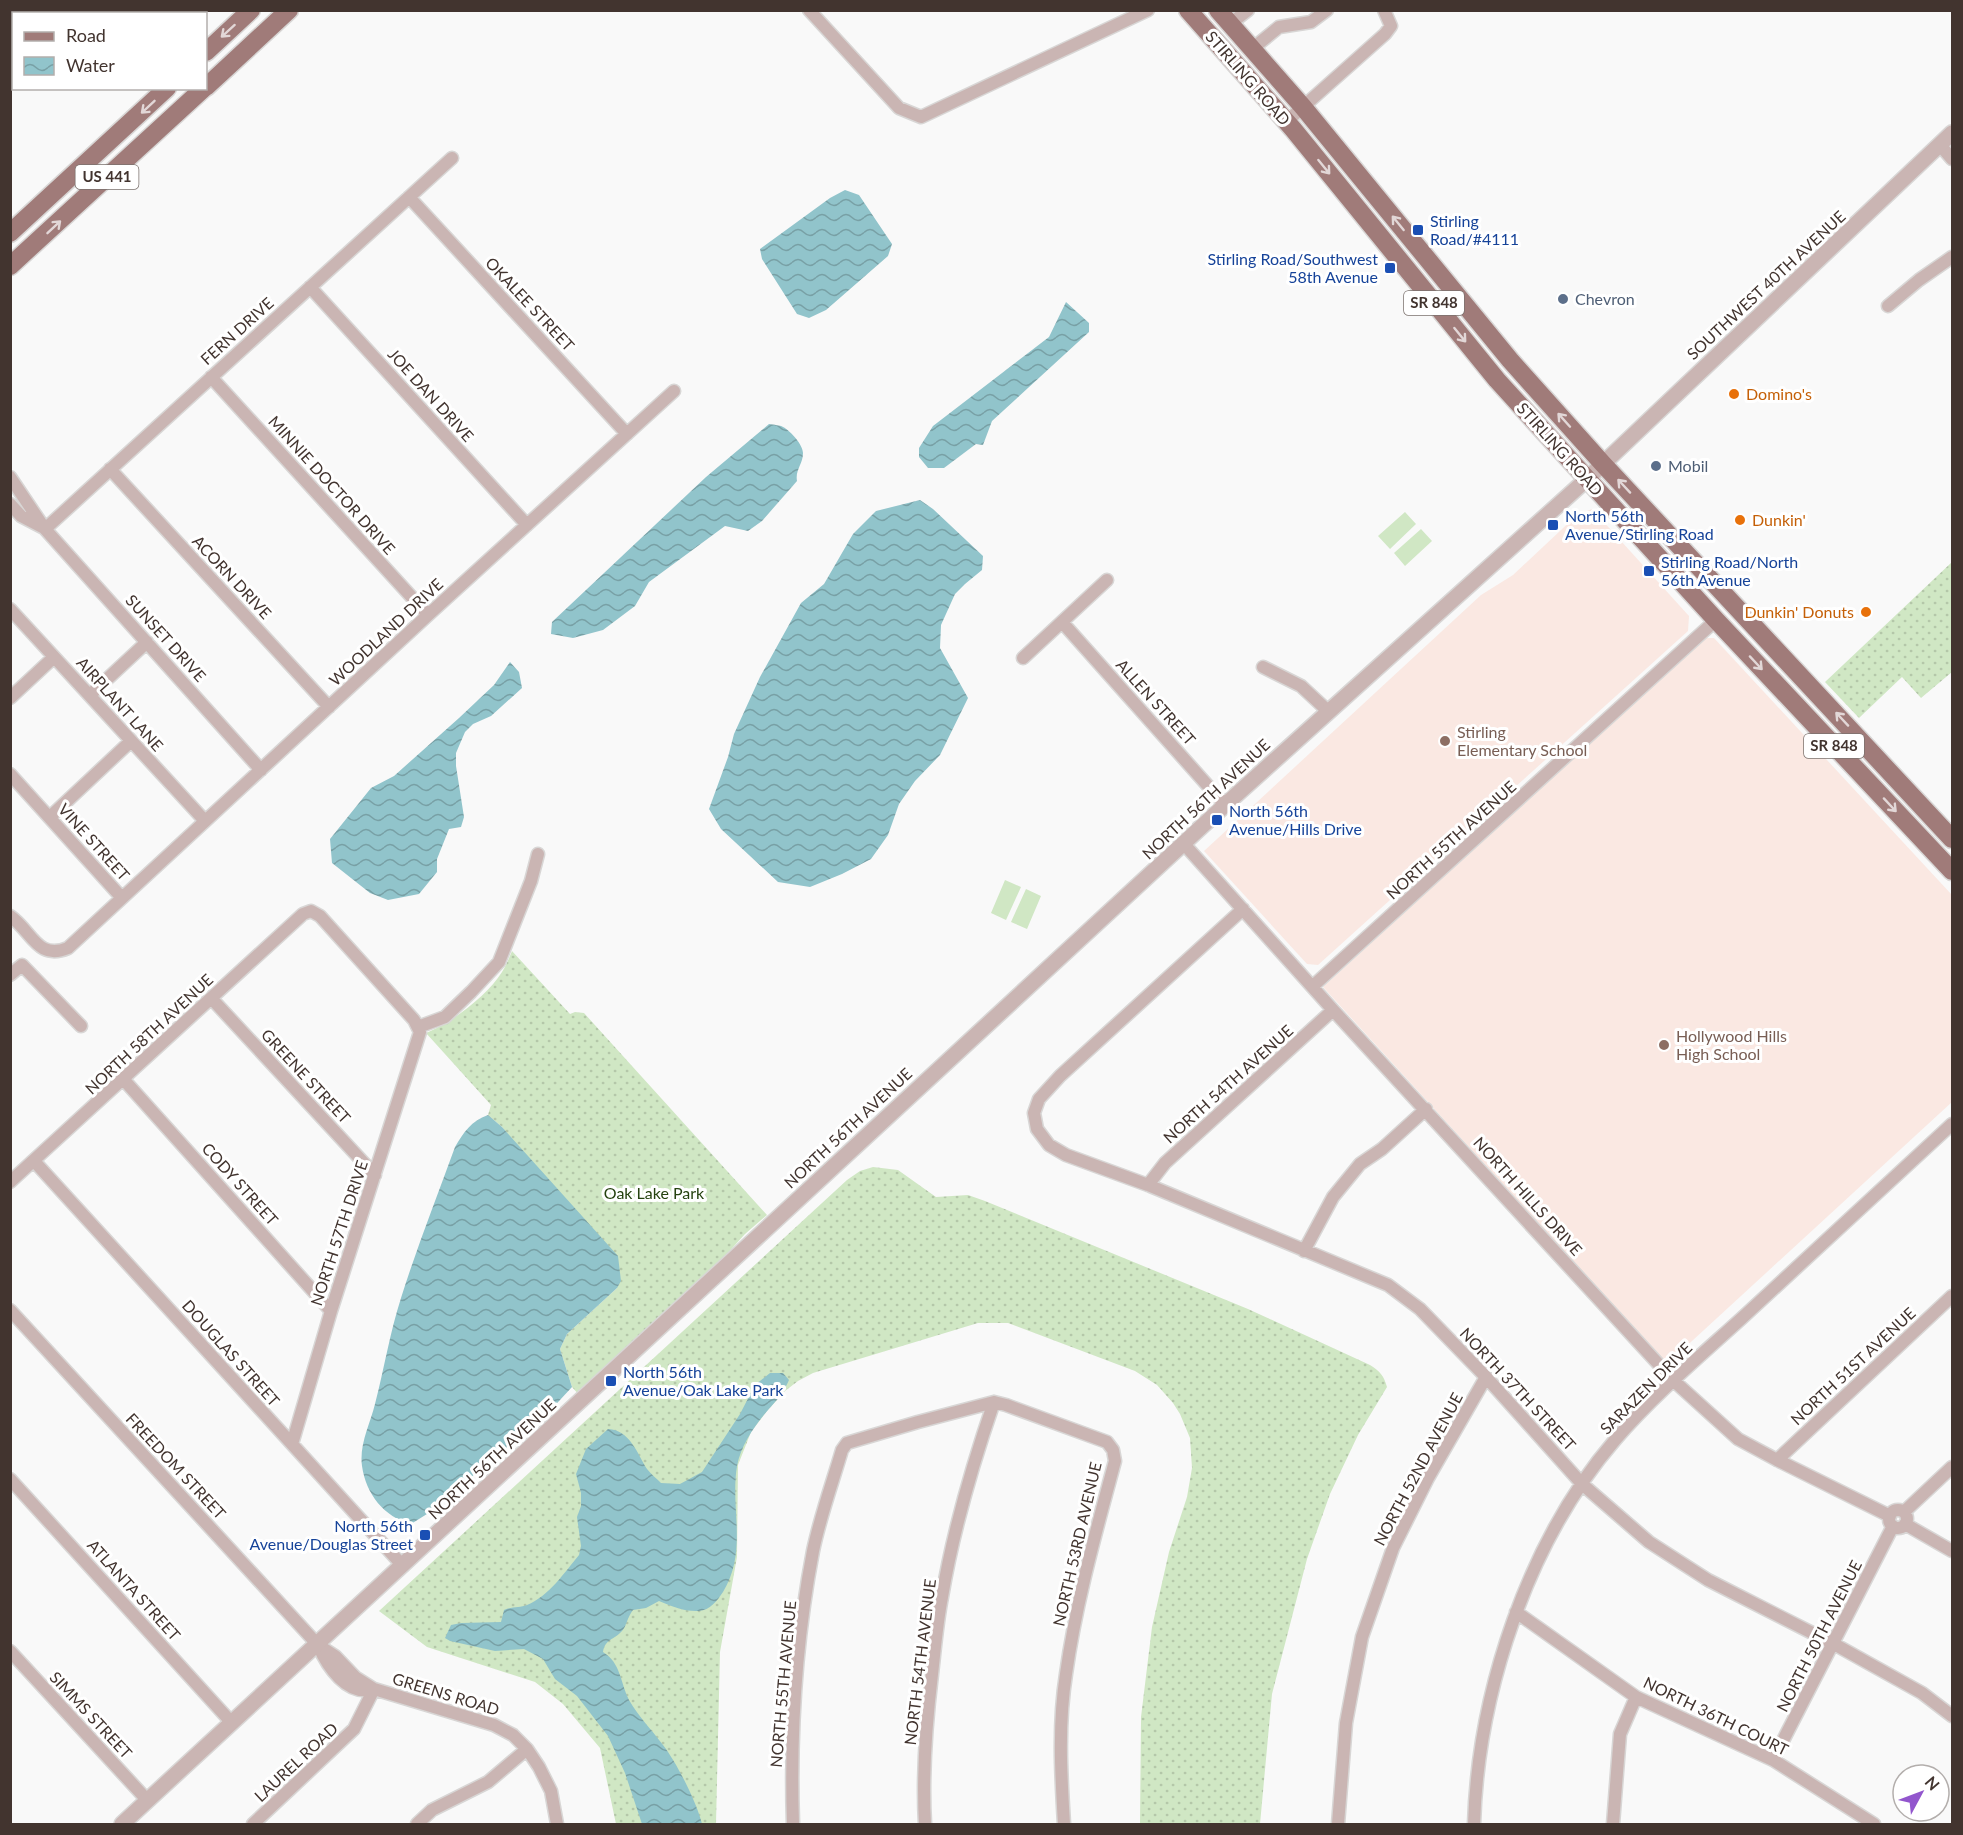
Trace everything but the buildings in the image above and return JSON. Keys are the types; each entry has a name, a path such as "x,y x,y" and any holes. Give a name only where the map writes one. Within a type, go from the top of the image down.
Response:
{"main road":[{"path":"207,51 251,10"},
{"name":"US 441","path":"207,86 289,10"},
{"name":"STIRLING ROAD","path":"1188,10 1286,122 1473,351 1716,620 1953,871"},
{"name":"STIRLING ROAD","path":"1224,17 1303,107 1510,360 1603,464 1953,839"},
{"name":"US 441","path":"10,233 165,90"},
{"name":"US 441","path":"10,266 203,90"},
{"path":"125,161 121,147 129,125"},
{"path":"1716,620 1728,619 1757,627"}],"street":[{"path":"809,10 899,108 921,117 1148,10"},
{"path":"1224,17 1248,10"},
{"path":"1252,49 1280,27 1311,22 1327,10"},
{"path":"1286,122 1384,34 1390,26 1384,10"},
{"name":"SOUTHWEST 40TH AVENUE","path":"1603,464 1953,133"},
{"path":"1940,145 1953,159"},
{"name":"FERN DRIVE","path":"45,529 452,158"},
{"name":"OKALEE STREET","path":"409,197 627,434"},
{"path":"1888,306 1919,280 1953,257"},
{"name":"JOE DAN DRIVE","path":"310,287 527,525"},
{"name":"MINNIE DOCTOR DRIVE","path":"211,376 428,615"},
{"name":"WOODLAND DRIVE","path":"122,897 674,391"},
{"name":"NORTH 56TH AVENUE","path":"122,1824 1225,805 1603,464"},
{"name":"ACORN DRIVE","path":"110,469 329,707"},
{"name":"SUNSET DRIVE","path":"10,477 45,529 261,770"},
{"name":"SUNSET DRIVE","path":"10,504 21,516 45,529"},
{"path":"1023,658 1107,580"},
{"name":"AIRPLANT LANE","path":"10,609 205,821"},
{"name":"NORTH 55TH AVENUE","path":"1313,986 1716,620"},
{"name":"ALLEN STREET","path":"1062,622 1225,805"},
{"path":"90,695 147,642"},
{"path":"10,698 54,657"},
{"path":"1263,667 1301,686 1329,712"},
{"path":"50,817 131,741"},
{"name":"VINE STREET","path":"10,774 122,897 68,948 56,953 43,950 10,916"},
{"name":"NORTH HILLS DRIVE","path":"1184,844 1333,1010 1674,1381 1738,1439 1898,1520 1953,1551"},
{"path":"419,1030 445,1017 499,962 531,881 538,854"},
{"name":"NORTH 37TH STREET","path":"1243,909 1060,1076 1039,1099 1034,1113 1037,1129 1048,1145 1066,1155 1148,1185 1388,1285 1420,1309 1486,1377 1582,1484 1649,1542 1708,1580 1834,1644 1922,1693 1953,1716"},
{"name":"NORTH 58TH AVENUE","path":"10,1182 303,914 311,911 320,916 414,1020 419,1030"},
{"path":"10,975 22,965 81,1026"},
{"name":"GREENE STREET","path":"212,999 375,1175"},
{"name":"NORTH 54TH AVENUE","path":"1148,1185 1165,1163 1333,1010"},
{"name":"NORTH 57TH DRIVE","path":"292,1444 419,1030"},
{"name":"CODY STREET","path":"124,1080 331,1311"},
{"path":"1304,1251 1333,1197 1360,1164 1382,1149 1426,1109"},
{"name":"SARAZEN DRIVE","path":"1474,1824 1485,1722 1495,1675 1516,1612 1555,1527 1582,1484 1615,1440 1674,1381 1953,1124"},
{"name":"DOUGLAS STREET","path":"34,1161 403,1566"},
{"name":"NORTH 51ST AVENUE","path":"1777,1460 1953,1296"},
{"name":"FREEDOM STREET","path":"10,1310 318,1645"},
{"name":"NORTH 52ND AVENUE","path":"1338,1824 1346,1723 1362,1637 1393,1548 1428,1478 1486,1377"},
{"name":"NORTH 55TH AVENUE","path":"793,1824 794,1727 800,1637 813,1550 842,1450 847,1443 994,1402"},
{"name":"NORTH 54TH AVENUE","path":"925,1824 923,1792 928,1709 942,1597 975,1456 994,1402"},
{"name":"NORTH 53RD AVENUE","path":"994,1402 1107,1442 1113,1450 1114,1461 1085,1572 1065,1676 1060,1765 1064,1824"},
{"name":"NORTH 50TH AVENUE","path":"1773,1760 1898,1520 1953,1467"},
{"name":"ATLANTA STREET","path":"10,1479 232,1723"},
{"name":"NORTH 36TH COURT","path":"1516,1612 1636,1697 1773,1760 1874,1824"},
{"name":"GREENS ROAD","path":"318,1645 335,1656 348,1677 374,1689 494,1725 513,1735 527,1749 551,1791 557,1824"},
{"name":"SIMMS STREET","path":"10,1652 148,1801"},
{"name":"LAUREL ROAD","path":"253,1824 354,1729 374,1689"},
{"path":"1613,1824 1620,1734 1636,1697"},
{"path":"417,1824 432,1810 488,1782 527,1749"}],"shaded area":[{"name":"Stirling Elementary School","path":"1592,509 1689,616 1688,631 1318,965 1307,964 1204,851 1481,595 1513,575 1577,515"},
{"name":"Hollywood Hills High School","path":"1705,638 1714,638 1952,895 1952,1102 1667,1364 1323,987"}],"green space":[{"path":"1405,512 1416,524 1390,549 1378,536"},
{"path":"1421,529 1432,541 1405,566 1394,553"},
{"path":"1952,562 1952,672 1921,698 1902,677 1859,718 1825,682"},
{"path":"1005,880 1021,887 1006,920 991,913"},
{"path":"1026,889 1041,896 1027,929 1011,922"},
{"name":"Oak Lake Park","path":"512,951 570,1014 584,1013 767,1215 745,1234 698,1286 580,1396 572,1387 560,1349 567,1334 617,1288 502,1127 488,1115 491,1105 426,1033 457,1016 478,999 502,972"},
{"path":"873,1167 898,1170 936,1197 968,1195 985,1201 1248,1309 1370,1365 1383,1377 1387,1387 1358,1435 1330,1494 1307,1559 1272,1694 1260,1824 1140,1824 1141,1717 1152,1627 1169,1552 1187,1497 1192,1468 1190,1438 1180,1414 1157,1385 1135,1371 1008,1323 978,1323 813,1373 785,1391 751,1432 738,1465 737,1557 720,1652 716,1824 616,1824 600,1748 563,1704 535,1682 427,1647 379,1611 847,1180 860,1171"}],"water":[{"path":"845,190 859,195 892,244 888,256 826,310 809,318 797,314 762,259 760,249 830,198"},
{"path":"1066,302 1089,323 1089,332 992,421 983,445 976,444 944,468 928,468 919,457 919,448 933,426 1049,337"},
{"path":"769,424 782,426 790,432 799,442 803,453 797,481 762,521 748,531 725,526 649,582 635,606 603,630 573,638 551,634 552,622 706,477"},
{"path":"920,500 933,509 983,556 982,570 955,594 941,625 940,648 968,698 940,755 915,781 899,804 888,835 871,859 810,887 778,882 721,829 709,809 734,734 760,677 801,603 824,584 853,534 876,511"},
{"path":"510,662 519,672 522,688 491,716 473,724 465,732 456,753 464,817 461,827 449,829 437,859 437,872 419,894 388,900 370,893 332,863 330,839 371,788 394,776 459,718 494,685"},
{"path":"488,1115 502,1127 618,1256 621,1281 617,1288 567,1334 560,1349 572,1387 547,1414 427,1514 411,1524 393,1516 372,1495 362,1466 363,1442 375,1404 401,1298 455,1147 468,1128 477,1120"},
{"path":"770,1373 783,1373 789,1380 745,1443 739,1458 735,1482 737,1545 735,1561 723,1592 713,1604 703,1610 683,1610 659,1601 646,1608 633,1610 623,1629 604,1648 603,1652 617,1667 629,1700 659,1739 680,1772 696,1805 702,1824 642,1824 625,1773 608,1736 577,1696 555,1679 543,1659 524,1649 495,1651 445,1638 451,1625 501,1622 504,1610 535,1601 556,1583 579,1555 581,1546 577,1517 581,1506 581,1493 576,1474 586,1449 608,1429 616,1430 627,1438 647,1469 661,1483 680,1484 702,1472 740,1414 755,1385"}],"place":[{"name":"Stirling Road/#4111","path":"1418,230"},
{"name":"Stirling Road/Southwest 58th Avenue","path":"1390,268"},
{"name":"Chevron","path":"1563,299"},
{"name":"Domino's","path":"1734,394"},
{"name":"Mobil","path":"1656,466"},
{"name":"Dunkin'","path":"1740,520"},
{"name":"North 56th Avenue/Stirling Road","path":"1553,525"},
{"name":"Stirling Road/North 56th Avenue","path":"1649,571"},
{"name":"Dunkin' Donuts","path":"1866,612"},
{"name":"Stirling Elementary School","path":"1445,741"},
{"name":"North 56th Avenue/Hills Drive","path":"1217,820"},
{"name":"Hollywood Hills High School","path":"1664,1045"},
{"name":"North 56th Avenue/Oak Lake Park","path":"611,1381"},
{"name":"North 56th Avenue/Douglas Street","path":"425,1535"}]}
